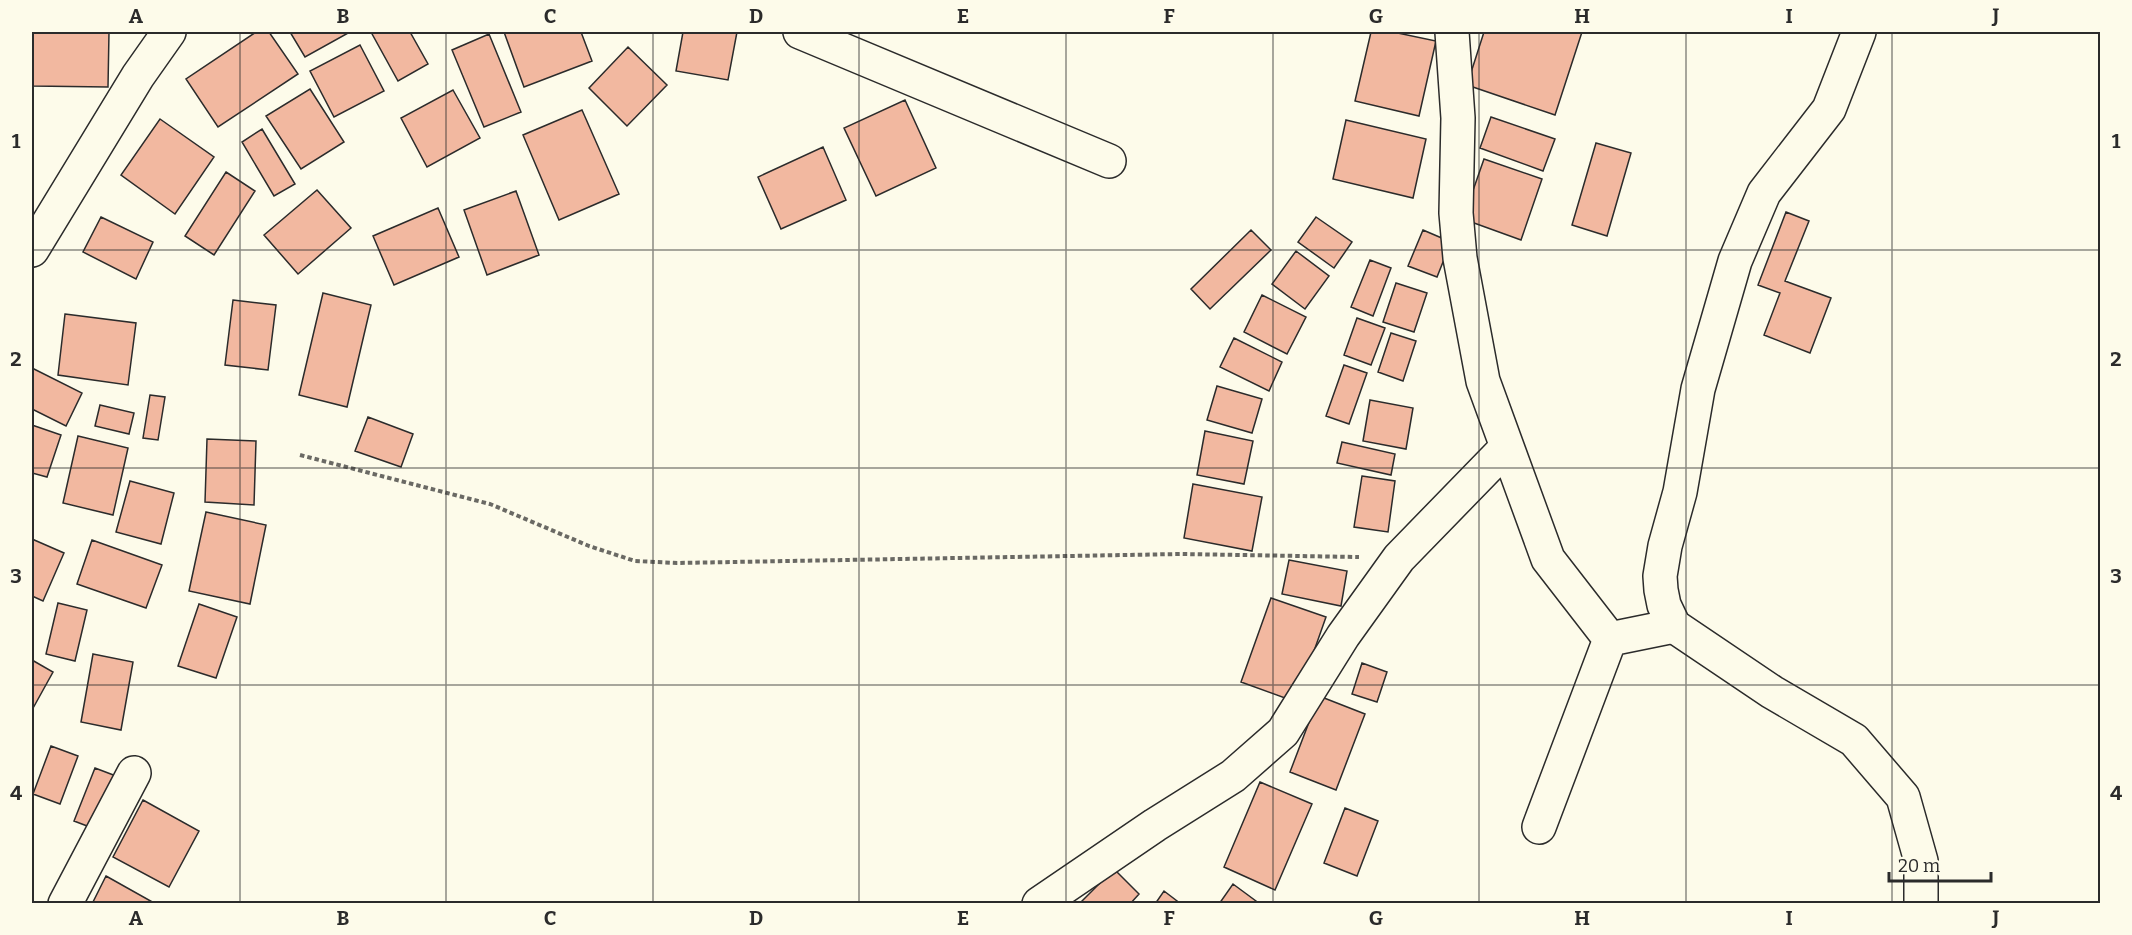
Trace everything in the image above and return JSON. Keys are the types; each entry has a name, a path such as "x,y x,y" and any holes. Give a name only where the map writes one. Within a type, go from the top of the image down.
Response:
{"street":[{"path":"32,250 138,76 169,32"},
{"path":"800,32 1109,161"},
{"path":"1452,32 1458,118 1456,202 1460,258 1483,381 1548,559 1610,639"},
{"path":"1859,32 1829,109 1764,194 1735,261 1698,389 1680,492 1665,546 1660,576 1664,605 1674,626 1772,692 1854,740 1903,797 1921,861 1921,903"},
{"path":"1040,903 1155,825 1233,776 1283,732 1343,636 1399,558 1507,447"},
{"path":"1610,639 1674,626"},
{"path":"1539,827 1610,639"},
{"path":"65,903 134,773"}],"path":[{"path":"300,455 490,504 589,546 635,561 677,563 1181,554 1399,558"}],"building":[{"path":"32,32 109,32 108,87 32,86"},
{"path":"256,32 269,32 298,74 218,127 186,79"},
{"path":"290,32 350,32 305,57"},
{"path":"371,32 410,32 428,64 398,81"},
{"path":"504,32 581,32 592,61 524,87"},
{"path":"683,32 737,32 728,80 676,71"},
{"path":"1371,32 1393,32 1436,41 1419,116 1355,101"},
{"path":"1484,32 1582,32 1555,115 1467,85"},
{"path":"489,34 521,112 484,127 452,50"},
{"path":"360,45 384,91 334,117 310,71"},
{"path":"628,47 667,85 627,126 589,88"},
{"path":"310,89 344,142 301,169 266,116"},
{"path":"453,90 480,138 427,167 401,118"},
{"path":"905,100 936,168 876,196 844,128"},
{"path":"582,110 619,194 559,220 523,135"},
{"path":"1491,117 1555,139 1543,171 1480,148"},
{"path":"160,119 214,157 175,214 121,175"},
{"path":"1346,120 1426,139 1413,198 1333,179"},
{"path":"262,129 295,184 274,196 242,142"},
{"path":"1596,143 1631,153 1607,236 1572,225"},
{"path":"823,147 846,200 781,229 758,177"},
{"path":"1484,159 1542,179 1521,240 1463,219"},
{"path":"226,172 255,191 214,255 185,236"},
{"path":"317,190 351,228 298,274 264,235"},
{"path":"516,191 539,255 487,275 464,210"},
{"path":"438,208 459,257 394,285 373,236"},
{"path":"1786,212 1809,221 1785,281 1831,298 1810,353 1764,335 1780,293 1758,285"},
{"path":"101,217 153,242 136,279 83,252"},
{"path":"1316,217 1352,242 1334,268 1298,242"},
{"path":"1251,230 1271,250 1210,309 1191,289"},
{"path":"1423,230 1451,242 1437,277 1408,266"},
{"path":"1296,251 1329,276 1305,309 1272,284"},
{"path":"1370,260 1391,268 1373,316 1351,307"},
{"path":"1396,283 1427,293 1414,332 1383,322"},
{"path":"323,293 371,305 347,407 299,395"},
{"path":"1262,295 1306,317 1287,354 1244,332"},
{"path":"233,300 276,305 268,370 225,365"},
{"path":"65,314 136,323 128,385 58,375"},
{"path":"1357,318 1385,328 1371,365 1344,355"},
{"path":"1391,333 1416,341 1403,381 1378,372"},
{"path":"1234,338 1282,362 1269,391 1220,367"},
{"path":"1344,365 1367,373 1349,424 1326,416"},
{"path":"32,368 82,393 66,426 32,409"},
{"path":"1217,386 1262,399 1252,433 1207,420"},
{"path":"150,395 165,397 158,440 143,438"},
{"path":"1370,400 1413,408 1406,449 1363,441"},
{"path":"100,405 134,413 129,434 95,426"},
{"path":"368,417 413,434 401,467 355,451"},
{"path":"32,425 61,435 47,477 32,473"},
{"path":"1205,431 1253,441 1244,484 1197,475"},
{"path":"78,436 128,448 113,515 63,503"},
{"path":"207,439 256,441 254,505 205,502"},
{"path":"1342,442 1395,454 1391,475 1337,463"},
{"path":"1362,476 1395,481 1388,532 1354,527"},
{"path":"130,481 174,493 161,544 116,532"},
{"path":"1193,484 1262,497 1252,551 1184,538"},
{"path":"206,512 266,525 250,604 189,591"},
{"path":"32,539 64,553 43,601 32,596"},
{"path":"92,540 162,565 146,608 77,584"},
{"path":"1289,560 1347,571 1341,606 1282,594"},
{"path":"1271,598 1326,617 1296,702 1241,682"},
{"path":"58,603 87,610 75,661 46,654"},
{"path":"199,604 237,617 216,678 178,666"},
{"path":"93,654 133,662 121,730 81,722"},
{"path":"32,660 53,672 32,710"},
{"path":"1362,663 1387,672 1377,702 1352,694"},
{"path":"1319,696 1365,714 1336,790 1290,772"},
{"path":"51,746 78,756 60,804 33,794"},
{"path":"95,768 116,776 95,829 74,821"},
{"path":"1260,782 1312,804 1275,890 1224,867"},
{"path":"143,800 199,831 169,887 113,857"},
{"path":"1345,808 1378,821 1357,876 1324,863"},
{"path":"1114,869 1139,894 1130,904 1080,903"},
{"path":"106,876 156,904 92,904"},
{"path":"1233,884 1260,904 1219,904"},
{"path":"1164,891 1181,904 1155,904"}]}
